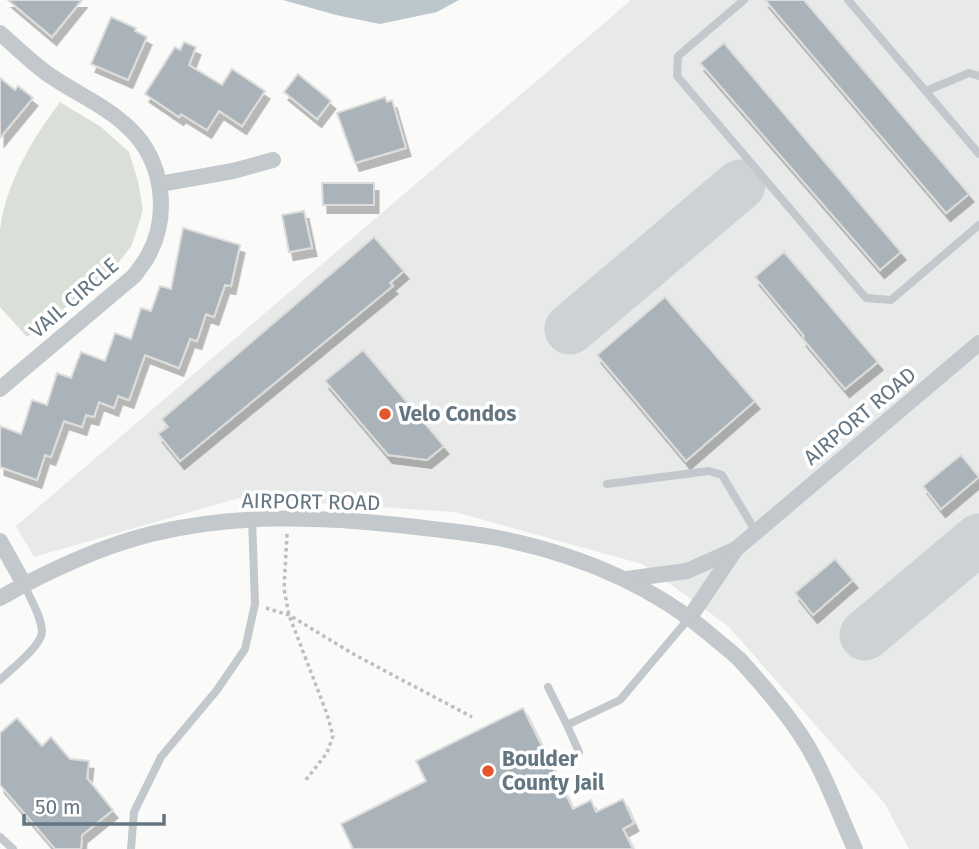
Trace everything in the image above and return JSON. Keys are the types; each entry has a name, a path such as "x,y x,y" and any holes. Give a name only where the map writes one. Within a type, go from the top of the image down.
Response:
{"street":[{"name":"VAIL CIRCLE","path":"0,33 45,72 131,130 151,157 160,184 162,207 158,232 149,255 134,276 0,390"},
{"path":"160,184 233,171 273,160"},
{"name":"AIRPORT ROAD","path":"0,598 82,557 149,534 188,526 252,519 343,519 497,538 548,550 627,579 690,617 736,549 979,343"},
{"path":"0,541 24,584"},
{"name":"AIRPORT ROAD","path":"627,579 687,571 736,549"},
{"path":"690,617 739,659 801,735 855,849"}],"lane":[{"path":"744,0 678,57 677,76 866,298 891,300 979,225"},
{"path":"848,0 979,155"},
{"path":"926,91 969,73 979,76"},
{"path":"607,484 709,471 722,475 756,532"},
{"path":"131,849 134,812 161,757 217,690 245,649 255,604 252,519"},
{"path":"0,680 39,642 43,633 24,584"},
{"path":"567,724 620,700 690,617"},
{"path":"548,687 579,752"},
{"path":"0,836 13,849"}],"path":[{"path":"288,518 284,589 289,615 333,736 327,753 305,781"},
{"path":"255,604 289,615 472,717"}],"shaded area":[{"path":"283,0 459,0 437,12 380,24"},
{"path":"631,0 979,0 979,849 909,849 885,804 728,626 642,564 455,512 239,498 34,557 16,526"},
{"path":"60,102 101,127 129,152 143,210 132,245 115,267 27,337 0,307 0,230 14,178"}],"building":[{"path":"8,0 82,0 52,37"},
{"path":"765,0 804,0 969,194 946,213"},
{"path":"111,17 136,28 135,31 147,37 128,80 91,64"},
{"path":"184,42 196,47 189,65 222,85 232,69 265,91 242,126 219,111 207,130 181,114 179,117 145,94 175,47 180,50"},
{"path":"724,43 901,252 880,270 700,63"},
{"path":"298,74 331,101 317,119 284,92"},
{"path":"0,78 15,90 18,86 33,98 0,138"},
{"path":"385,97 387,102 392,100 406,148 355,163 337,113"},
{"path":"322,183 374,183 374,205 323,205"},
{"path":"304,211 312,248 289,252 282,215"},
{"path":"183,228 240,245 231,286 225,285 214,317 206,314 197,341 190,339 179,368 145,355 129,400 118,396 114,408 99,402 94,417 86,415 82,427 64,421 51,457 45,455 37,480 0,467 0,426 21,434 32,400 47,405 57,373 71,378 81,352 105,361 115,333 131,339 141,308 151,311 160,286 171,289"},
{"path":"374,237 404,271 390,283 393,286 180,461 158,434 168,427 162,419"},
{"path":"784,252 878,362 845,389 755,277"},
{"path":"665,297 755,401 686,461 597,355"},
{"name":"Velo Condos","path":"363,350 444,446 427,460 388,455 325,381"},
{"path":"961,455 979,477 941,509 923,486"},
{"path":"835,559 853,580 813,615 795,593"},
{"name":"Boulder County Jail","path":"523,708 573,809 591,800 596,812 623,799 634,823 623,829 633,849 353,849 341,824 426,781 416,761"},
{"path":"17,718 42,746 51,737 70,759 89,761 87,778 113,810 82,835 81,849 55,849 0,785 0,733"}],"taxiway":[{"path":"570,329 740,185"},
{"path":"865,635 979,539"}],"place":[{"name":"Velo Condos","path":"385,414"},
{"name":"Boulder County Jail","path":"488,771"}]}
